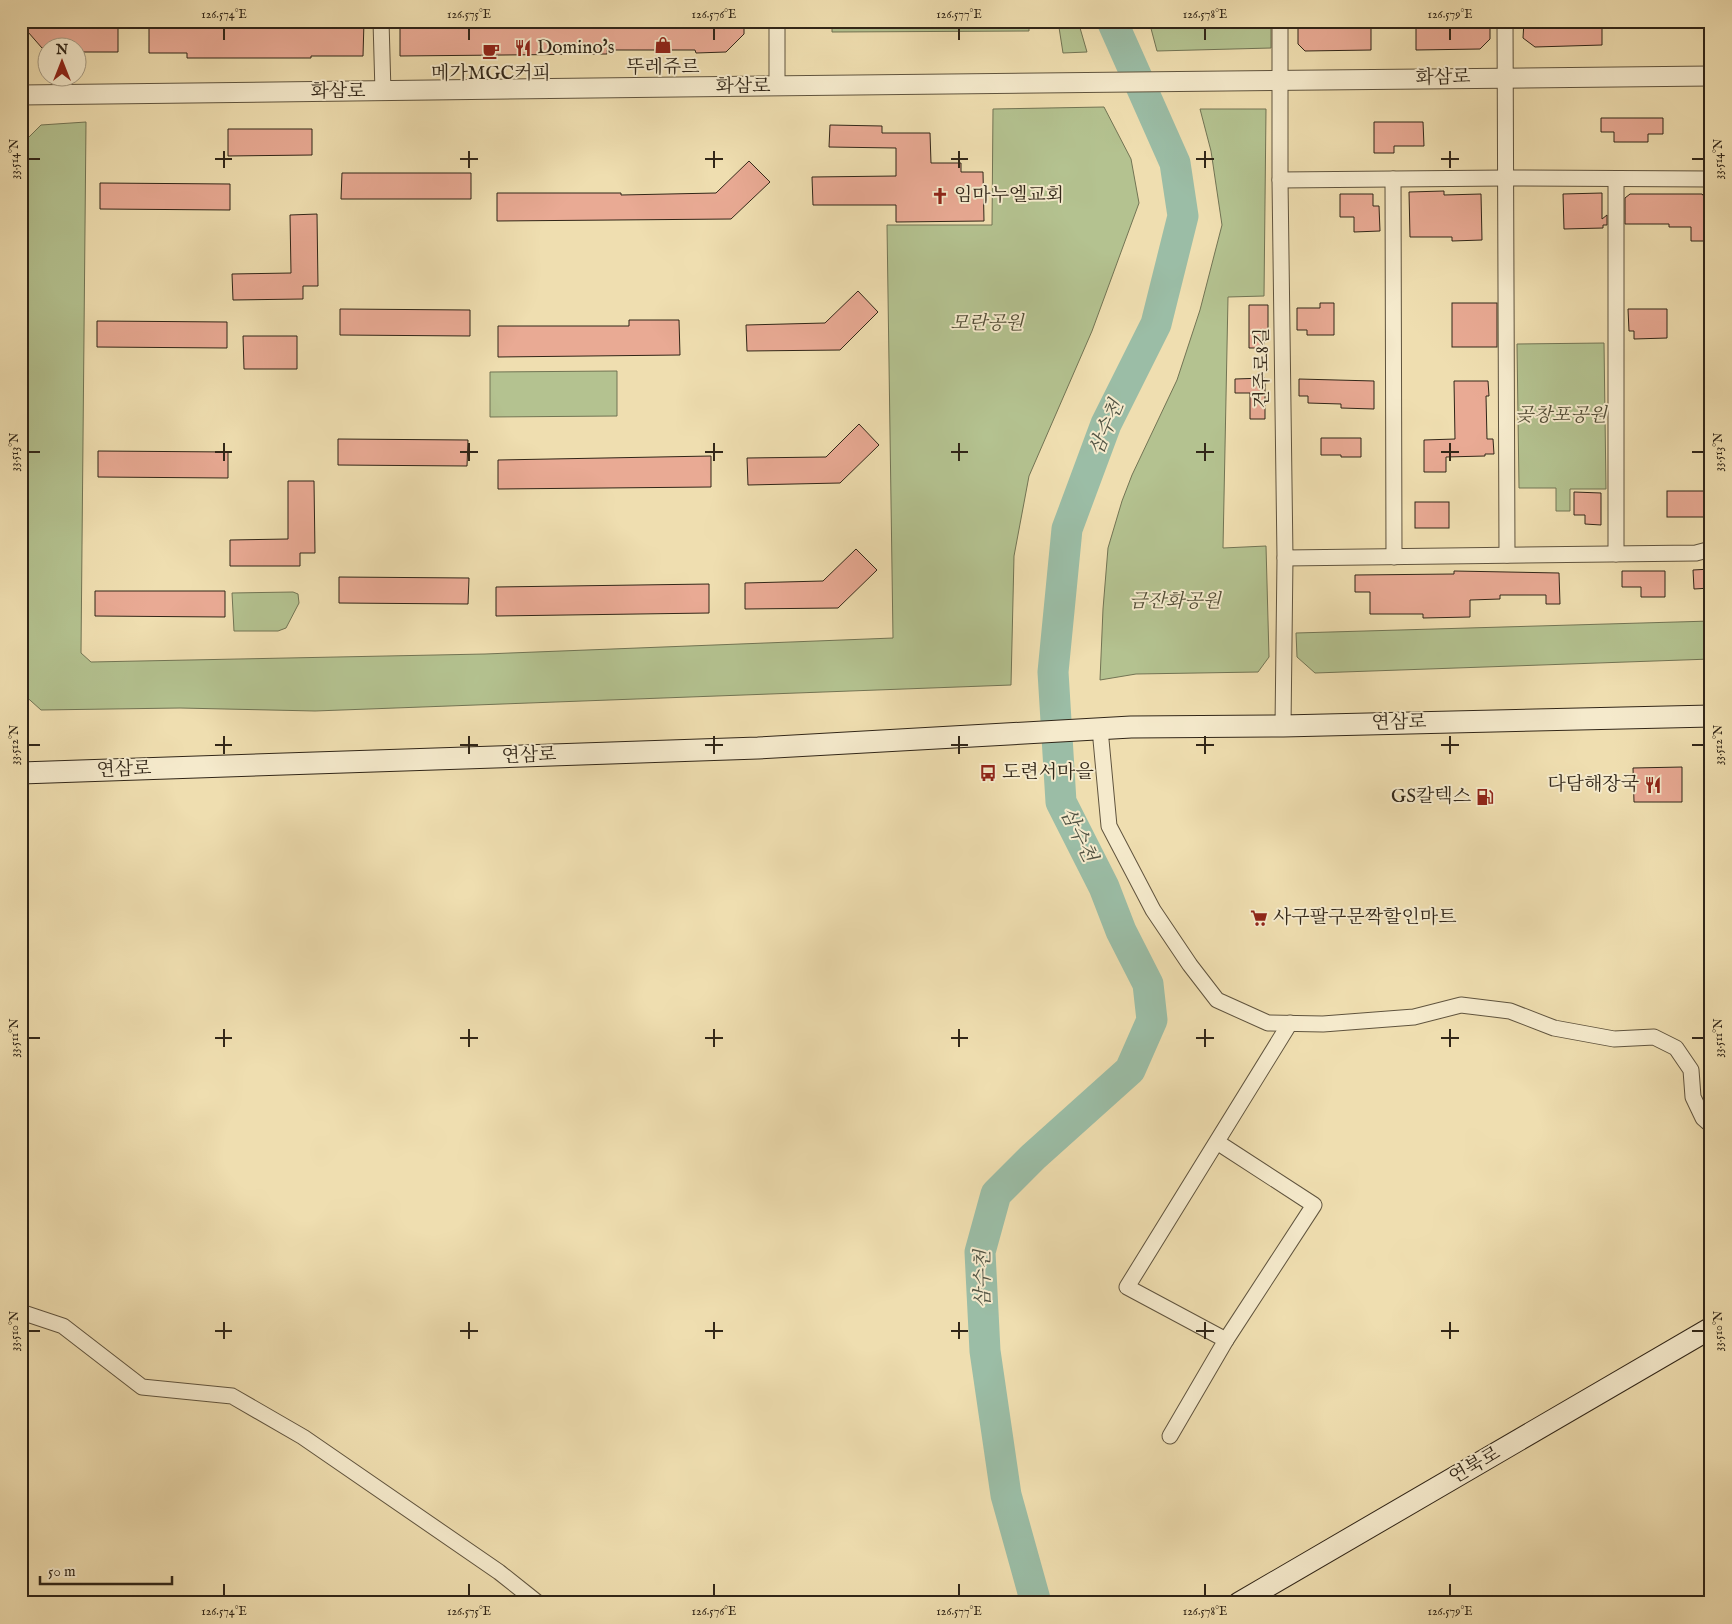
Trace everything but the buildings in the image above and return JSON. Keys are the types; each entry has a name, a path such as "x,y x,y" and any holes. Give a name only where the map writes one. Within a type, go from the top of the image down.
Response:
{"main road":[{"name":"연삼로","path":"21,773 758,748 1131,727 1283,726 1711,716"},
{"name":"연북로","path":"1239,1603 1711,1328"}],"street":[{"path":"381,21 383,92"},
{"path":"777,21 777,87"},
{"name":"건주로8길","path":"1280,21 1285,558 1283,726"},
{"path":"1505,21 1507,555"},
{"name":"화삼로","path":"21,95 1711,76"},
{"path":"1393,179 1394,557"},
{"path":"1616,179 1616,554"},
{"path":"1280,180 1711,179"},
{"path":"1285,558 1696,553 1711,549"},
{"path":"1094,729 1109,826 1153,910 1190,965 1217,1000 1268,1023 1323,1024 1414,1017 1461,1005 1510,1011 1554,1028 1614,1039 1654,1037 1676,1048 1691,1070 1693,1097 1703,1118 1711,1125"},
{"path":"1226,1340 1127,1287 1290,1023"},
{"path":"1170,1436 1226,1340 1314,1205 1216,1142"},
{"path":"21,1312 63,1326 142,1387 232,1396 303,1437 500,1572 538,1603"}],"green space":[{"path":"832,21 1029,21 1029,31 832,32"},
{"path":"1058,21 1078,21 1087,52 1063,53"},
{"path":"1149,21 1271,21 1271,48 1157,51"},
{"name":"모란공원","path":"1104,107 1131,159 1139,203 1092,331 1029,476 1014,556 1011,685 315,711 180,708 41,710 21,692 21,145 41,125 86,122 81,653 91,662 485,654 893,638 887,225 992,225 993,109"},
{"name":"금잔화공원","path":"1200,109 1266,109 1264,296 1228,297 1223,548 1266,546 1269,657 1258,672 1136,674 1100,680 1108,548 1132,475 1177,380 1200,310 1222,225 1211,151"},
{"name":"곶창포공원","path":"1604,343 1606,489 1570,489 1570,511 1556,511 1556,488 1519,488 1517,344"},
{"path":"617,371 617,416 490,417 490,372"},
{"path":"293,592 298,594 299,603 286,628 278,631 234,631 232,593"},
{"path":"1711,621 1711,659 1315,673 1297,657 1296,633"}],"waterway":[{"name":"삼수천","path":"1036,1603 1006,1495 985,1351 980,1252 996,1194 1033,1157 1130,1070 1152,1020 1148,984 1121,931 1104,887 1061,802 1053,672 1067,529 1106,424 1156,324 1183,216 1175,163 1112,21"}],"place":[{"name":"뚜레쥬르","path":"663,45"},
{"name":"Domino's","path":"523,48"},
{"name":"메가MGC커피","path":"491,51"},
{"name":"임마누엘교회","path":"940,196"},
{"name":"도련서마을","path":"988,773"},
{"name":"다담해장국","path":"1653,785"},
{"name":"GS칼텍스","path":"1485,797"},
{"name":"사구팔구문짝할인마트","path":"1259,918"}]}
